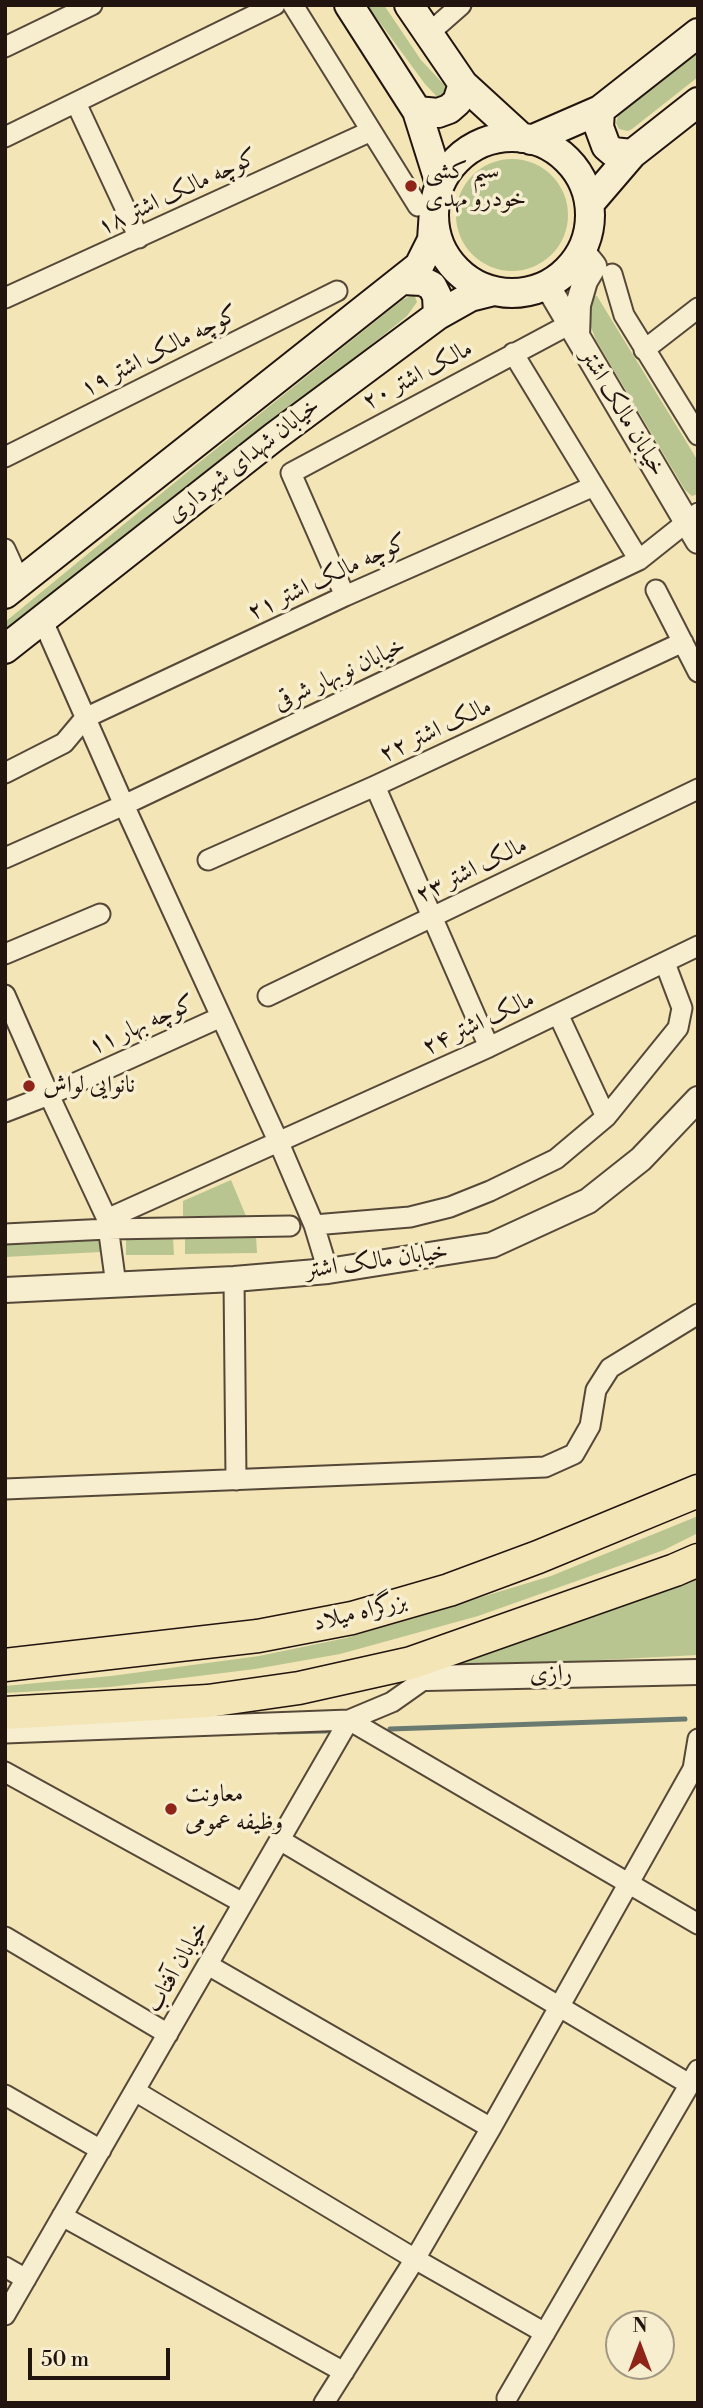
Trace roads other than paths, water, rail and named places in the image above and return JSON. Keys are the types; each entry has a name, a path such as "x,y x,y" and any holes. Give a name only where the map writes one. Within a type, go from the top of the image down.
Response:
{"highway":[{"name":"بزرگراه میلاد","path":"5,1665 258,1636 352,1618 462,1585 574,1543 698,1491"},
{"path":"5,1713 208,1701 419,1670 698,1560"}],"main road":[{"path":"348,5 417,111 431,200 437,237 449,262 469,280 494,291 521,293 547,285 568,271 582,251 590,228 590,203 583,180 568,160 548,146 526,139 500,138 477,145 455,161 431,200"},
{"path":"409,5 463,84 526,139"},
{"path":"526,139 600,110 698,33"},
{"path":"417,111 438,113 449,109 457,102 463,84"},
{"path":"590,203 632,154 698,102"},
{"path":"600,110 599,127 606,146 613,152 632,154"},
{"name":"خیابان شهدای شهرداری","path":"13,588 419,266 432,240 431,200"},
{"path":"403,280 422,281 432,286 437,296 438,315"},
{"name":"خیابان شهدای شهرداری","path":"5,649 274,437 438,315 470,297 494,291"}],"street":[{"path":"5,47 92,5"},
{"path":"5,137 275,5"},
{"path":"293,5 371,131 431,200"},
{"path":"428,34 461,5"},
{"path":"76,103 139,238"},
{"name":"کوچه مالک اشتر ۱۸","path":"5,298 371,131"},
{"path":"573,330 578,305 594,266 582,251"},
{"path":"612,274 624,315 698,435"},
{"name":"خیابان مالک اشتر","path":"547,285 694,525"},
{"name":"کوچه مالک اشتر ۱۹","path":"5,457 337,291"},
{"path":"644,351 698,308"},
{"name":"مالک اشتر ۲۰","path":"345,596 291,472 513,353 573,330"},
{"path":"513,353 639,560"},
{"name":"کوچه مالک اشتر ۲۱","path":"85,718 345,596 594,486"},
{"name":"خیابان نوبهار شرقی","path":"5,858 124,805 639,560 694,525"},
{"path":"5,550 13,588"},
{"path":"656,590 698,672"},
{"path":"42,619 279,1143 314,1224 328,1270"},
{"name":"مالک اشتر ۲۲","path":"208,860 375,786 683,642"},
{"path":"5,772 64,743 85,718"},
{"path":"375,786 489,1047"},
{"name":"مالک اشتر ۲۳","path":"268,996 698,789"},
{"path":"5,954 100,914"},
{"name":"مالک اشتر ۲۴","path":"108,1224 489,1047 698,946"},
{"path":"314,1224 410,1217 450,1207 556,1159 606,1116 678,1028 682,1008 665,962"},
{"path":"5,995 108,1224 117,1285"},
{"path":"558,1014 606,1116"},
{"name":"کوچه بهار ۱۱","path":"5,1112 221,1017"},
{"name":"خیابان مالک اشتر","path":"5,1290 234,1279 328,1270 492,1245 588,1201 640,1159 684,1116 698,1098"},
{"path":"5,1234 108,1224 290,1226"},
{"path":"234,1279 236,1480"},
{"path":"5,1489 545,1467 574,1454 590,1426 596,1390 610,1368 698,1314"},
{"path":"5,1733 349,1720 392,1702 419,1670"},
{"name":"رازی","path":"419,1670 698,1671"},
{"path":"349,1720 698,1924"},
{"name":"خیابان آفتاب","path":"5,2315 349,1720"},
{"path":"324,2403 415,2259 627,1884 695,1770 698,1738"},
{"path":"5,1772 243,1903"},
{"path":"280,1840 559,2006 693,2077 507,2398"},
{"path":"5,1937 168,2034"},
{"path":"208,1965 491,2128"},
{"path":"135,2091 415,2259 545,2333"},
{"path":"5,2095 101,2150"},
{"path":"62,2216 344,2372"},
{"path":"5,2267 26,2278"}],"waterway":[{"path":"390,1729 685,1719"},
{"path":"278,1732 326,1731"}],"place":[{"name":"سیم کشی خودرو مهدی","path":"411,186"},
{"name":"نانوایی لواش","path":"29,1086"},
{"name":"معاونت وظیفه عمومی","path":"171,1809"}]}
